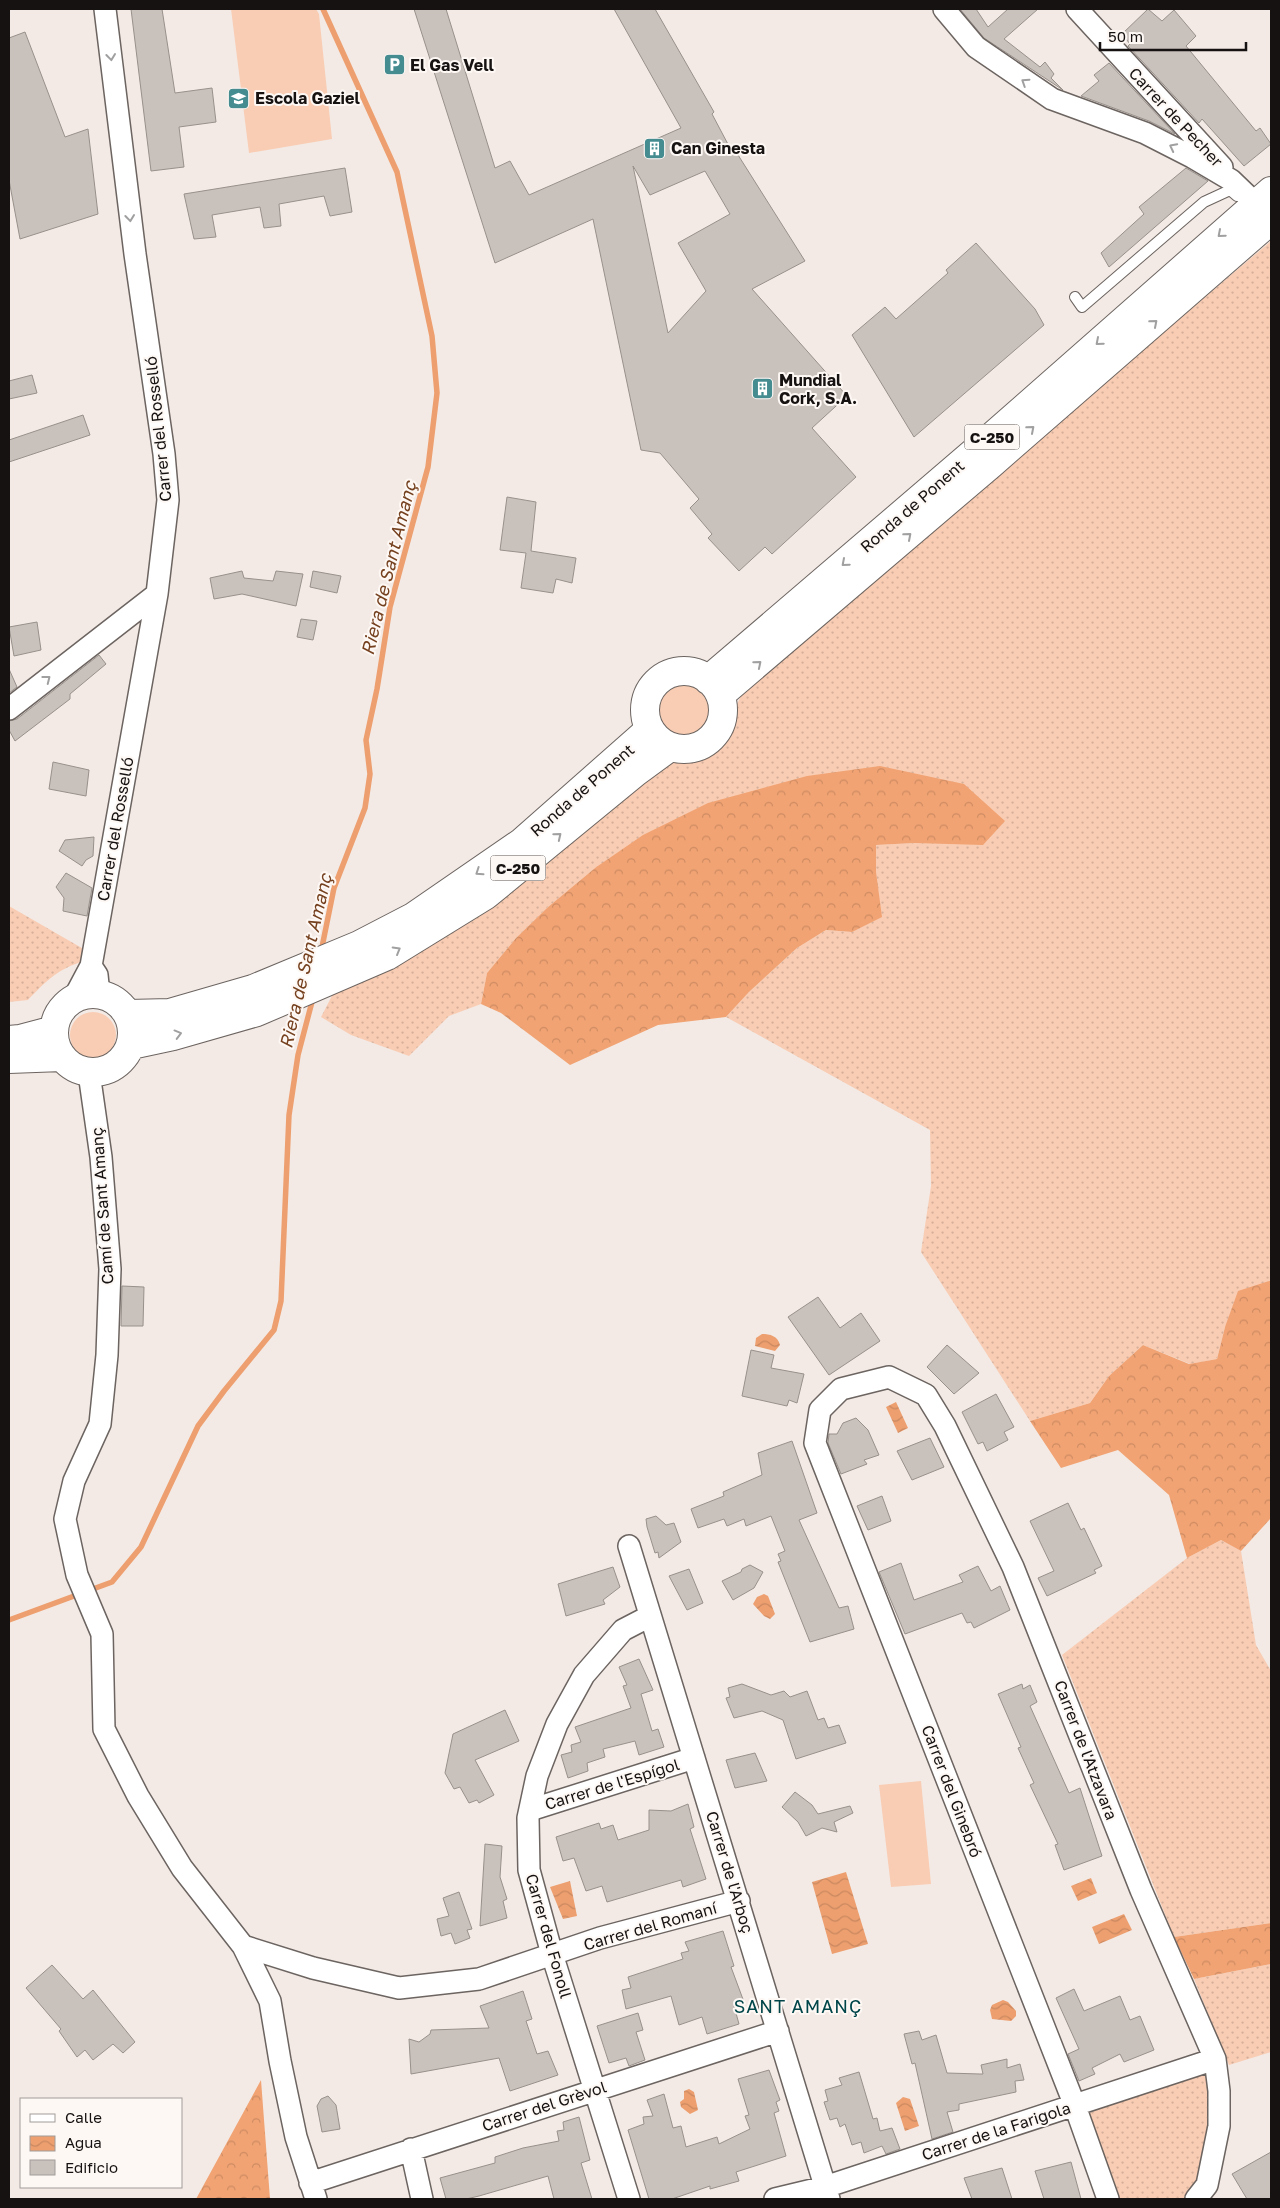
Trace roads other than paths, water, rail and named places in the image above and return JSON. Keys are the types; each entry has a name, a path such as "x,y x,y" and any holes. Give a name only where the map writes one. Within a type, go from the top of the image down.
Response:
{"main road":[{"name":"C-250","path":"714,687 991,464 1263,209"},
{"path":"684,671 697,674 714,687 723,708 722,721 712,738 702,745 689,749 660,738 646,717 646,703 651,691 659,681 671,674 684,671"},
{"name":"Ronda de Ponent","path":"255,1001 356,958 522,842 660,738"},
{"path":"87,996 116,1001 128,1014 132,1029 131,1045 125,1057 115,1066 103,1072 89,1073 74,1068 62,1057 55,1044 54,1030 60,1012 87,996"},
{"name":"C-250","path":"128,1014 170,1013 255,1001"},
{"name":"C-250","path":"131,1045 173,1036 255,1001"},
{"path":"9,1040 54,1030"},
{"path":"9,1060 62,1057"}],"street":[{"name":"Carrer del Rosselló","path":"87,996 157,594 168,500 164,454 135,254 105,9"},
{"path":"944,9 976,47 1052,99 1145,133 1192,157 1231,180 1263,209"},
{"name":"Carrer de Pecher","path":"1077,9 1263,209"},
{"path":"9,709 157,594"},
{"name":"Camí de Sant Amanç","path":"89,1073 101,1158 110,1269 107,1355 100,1424 74,1481 65,1519 77,1575 102,1634 104,1729 138,1796 182,1868 242,1946 270,2001 296,2137 313,2191"},
{"name":"Carrer de l'Atzavara","path":"841,1389 889,1377 926,1395 945,1426 1013,1567 1141,1890 1216,2059 1220,2091 1219,2126 1207,2184 1196,2199"},
{"name":"Carrer del Ginebró","path":"841,1389 820,1410 814,1443 1075,2106 1108,2199"},
{"name":"Carrer de l'Arboç","path":"629,1546 827,2193"},
{"name":"Carrer del Fonoll","path":"629,2199 552,1954 529,1870 528,1818 537,1776 557,1724 584,1676 623,1630 650,1616"},
{"name":"Carrer de l'Espígol","path":"530,1810 694,1758"},
{"name":"Carrer del Romaní","path":"242,1946 312,1968 399,1988 479,1979 600,1938 739,1901"},
{"name":"Carrer del Grèvol","path":"313,2191 411,2149 778,2031"},
{"name":"Carrer de la Farigola","path":"775,2199 827,2193 1216,2059"},
{"path":"411,2149 422,2199"}],"lane":[{"path":"1075,297 1082,306 1204,202 1233,190 1263,209"}],"water":[{"path":"762,1334 771,1335 777,1339 780,1345 775,1351 755,1346 756,1338"},
{"path":"896,1402 908,1428 898,1433 886,1407"},
{"path":"764,1594 768,1596 775,1614 770,1619 764,1616 753,1604 757,1597"},
{"path":"846,1872 868,1944 832,1954 812,1882"},
{"path":"1091,1878 1097,1893 1078,1901 1071,1886"},
{"path":"570,1881 577,1916 563,1919 550,1887"},
{"path":"1124,1914 1132,1930 1099,1944 1092,1927"},
{"path":"1003,2000 1008,2002 1016,2011 1016,2016 1011,2021 992,2019 990,2010 992,2005"},
{"path":"689,2089 694,2092 698,2110 690,2114 681,2107 680,2102 684,2099 684,2091"},
{"path":"903,2097 910,2099 919,2126 905,2131 896,2103"}],"waterway":[{"name":"Riera de Sant Amanç","path":"321,952 334,888 365,808 370,774 366,740 377,689 390,607 428,467 437,393 432,336 397,172 323,9"},
{"name":"Riera de Sant Amanç","path":"9,1620 112,1582 141,1547 198,1426 274,1330 281,1301 289,1115 298,1055 313,998"}],"place":[{"name":"El Gas Vell","path":"394,65"},
{"name":"Escola Gaziel","path":"239,98"},
{"name":"Can Ginesta","path":"655,148"},
{"name":"Mundial Cork, S.A.","path":"763,389"}],"district":[{"name":"SANT AMANÇ","path":"798,2006"}]}
